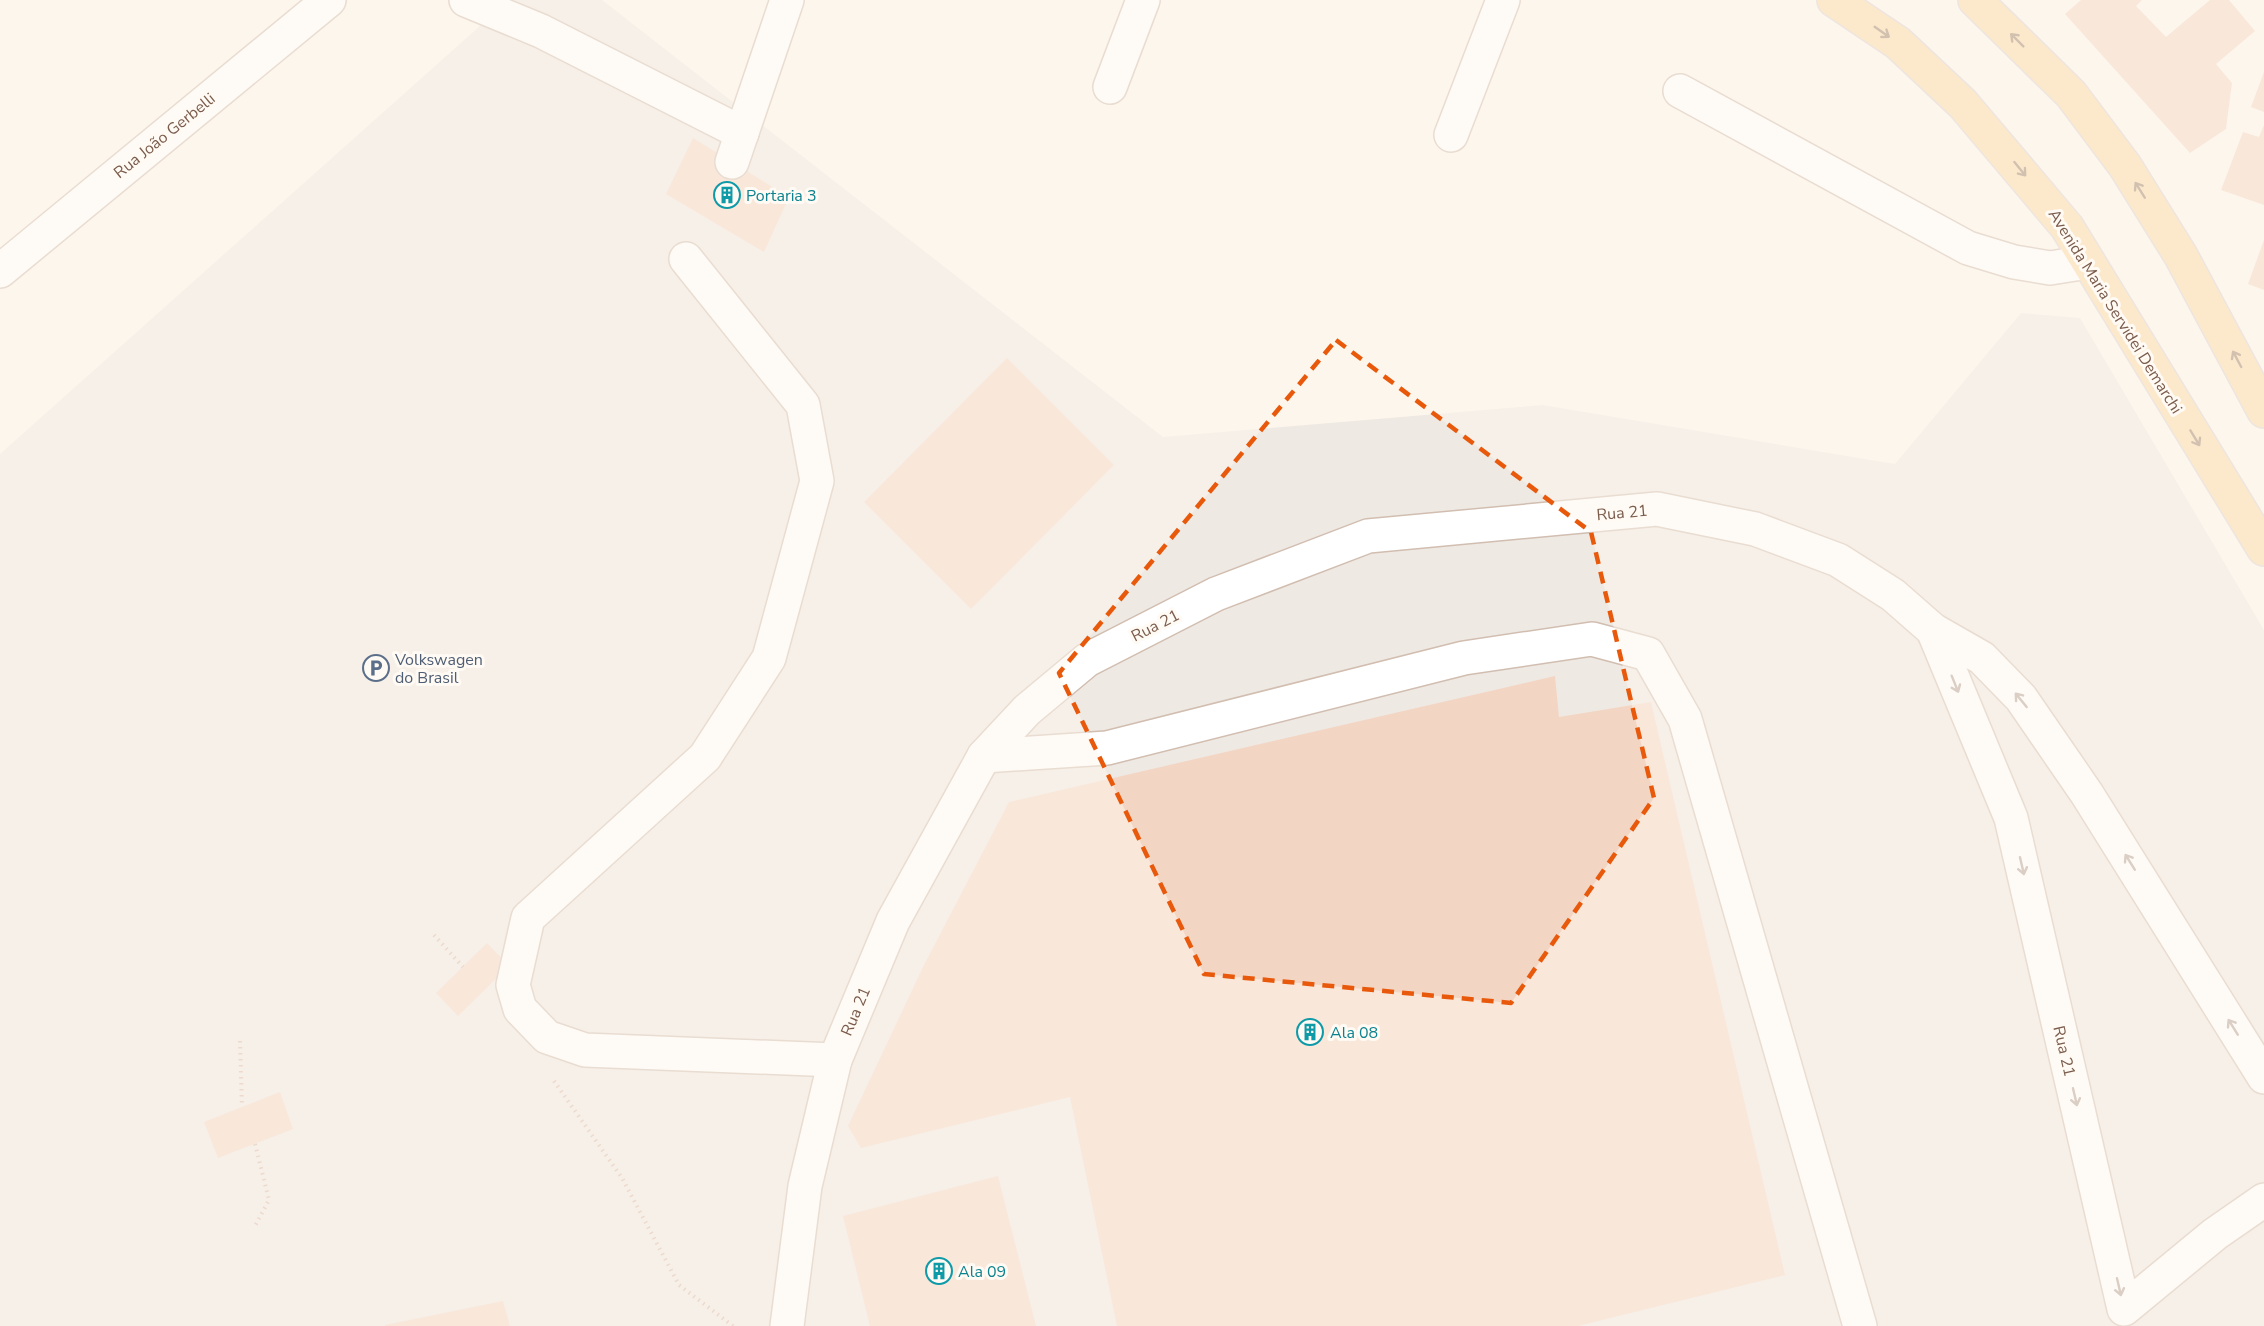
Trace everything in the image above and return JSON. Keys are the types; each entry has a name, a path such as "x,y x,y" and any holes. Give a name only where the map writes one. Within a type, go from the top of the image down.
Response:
{"main road":[{"name":"Avenida Maria Servidei Demarchi","path":"1834,0 1898,44 1963,104 2067,227 2264,549"},
{"path":"1975,0 2071,94 2125,166 2181,256 2264,411"}],"street":[{"name":"Rua João Gerbelli","path":"0,270 329,0"},
{"path":"466,0 541,32 737,148 787,0"},
{"path":"1110,87 1143,0"},
{"path":"1451,135 1503,0"},
{"path":"1680,90 1968,248 2014,262 2050,268 2088,262"},
{"path":"686,259 803,405 817,481 769,658 705,757 528,918 513,985 520,1009 547,1037 585,1050 835,1060"},
{"name":"Rua 21","path":"787,1326 805,1186 835,1060 893,921 984,756 1027,710 1087,660 1216,594 1368,536 1657,509 1755,529 1838,560 1893,595 1933,630 1982,658 2021,698 2087,794 2264,1077"},
{"name":"Rua 21","path":"1933,630 2011,818 2124,1309 2215,1234 2264,1200"},
{"path":"984,756 1107,748 1464,658 1592,639 1648,654 1685,719 1860,1326"}],"path":[{"path":"434,935 463,966"},
{"path":"240,1041 242,1107"},
{"path":"548,1073 622,1178 679,1285 733,1326"},
{"path":"255,1144 269,1200 255,1226"}],"highlighted area":[{"path":"1336,340 1591,532 1654,798 1511,1003 1204,974 1059,673"}],"shaded area":[{"name":"Volkswagen do Brasil","path":"509,0 602,0 1163,437 1543,405 1895,464 2021,313 2080,318 2264,630 2264,1326 0,1326 0,454"}],"building":[{"path":"2081,0 2142,0 2136,6 2166,37 2210,0 2229,0 2255,31 2216,64 2232,83 2226,129 2190,153 2065,14"},
{"path":"2264,72 2264,112 2251,107"},
{"path":"2264,125 2264,205 2221,190 2243,132 2259,137"},
{"name":"Portaria 3","path":"693,138 789,197 764,252 666,194"},
{"path":"2264,240 2264,290 2248,284"},
{"path":"1007,358 1114,465 971,609 864,502"},
{"name":"Ala 08","path":"1555,676 1559,717 1651,702 1785,1275 1578,1326 1117,1326 1070,1097 861,1148 848,1126 923,967 1009,802"},
{"path":"487,943 509,966 458,1016 436,993"},
{"path":"280,1092 293,1129 218,1158 204,1122"},
{"name":"Ala 09","path":"998,1176 1036,1326 870,1326 843,1216"},
{"path":"503,1301 510,1326 385,1326 385,1325"}],"place":[{"name":"Portaria 3","path":"727,195"},
{"name":"Volkswagen do Brasil","path":"376,668"},
{"name":"Ala 08","path":"1310,1032"},
{"name":"Ala 09","path":"939,1271"}]}
